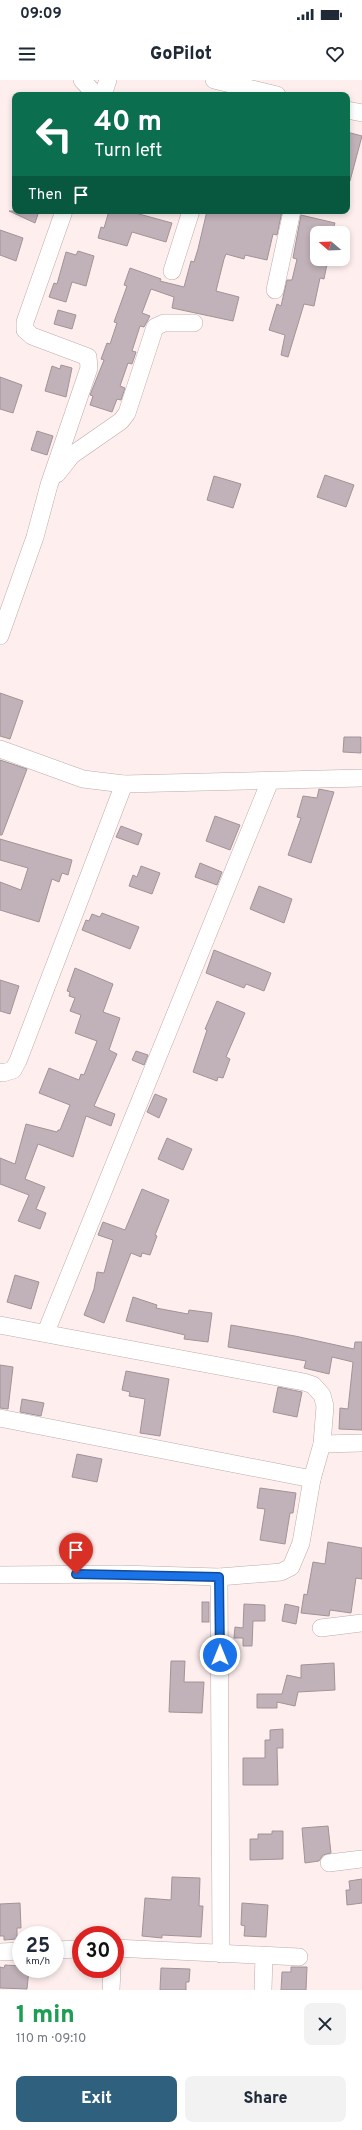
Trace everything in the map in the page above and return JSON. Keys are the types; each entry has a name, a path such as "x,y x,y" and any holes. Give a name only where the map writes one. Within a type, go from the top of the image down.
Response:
{"street":[{"path":"82,80 93,92"},
{"path":"104,92 108,80"},
{"path":"214,80 230,90 249,92"},
{"path":"350,111 362,113"},
{"path":"0,636 35,537 49,485 88,368 88,357 32,336 25,330 25,322 63,214"},
{"path":"172,271 190,214"},
{"path":"274,290 291,214"},
{"path":"49,485 72,456 121,421 127,413 155,327 164,324 194,323"},
{"path":"0,749 83,779 124,784 362,778"},
{"path":"46,1332 270,781"},
{"path":"0,1072 4,1073 13,1070 18,1061 124,784"},
{"path":"0,1325 46,1332 304,1382 313,1385 322,1395 325,1406 322,1444 312,1479 301,1543 291,1567 281,1572 219,1577 121,1574 0,1575"},
{"path":"0,1418 312,1479"},
{"path":"322,1444 362,1442"},
{"path":"219,1577 221,1954"},
{"path":"321,1628 362,1624"},
{"path":"329,1863 362,1859"},
{"path":"124,1949 299,1957"},
{"path":"0,1952 12,1951"},
{"path":"263,1990 264,1956"},
{"path":"110,1990 111,1978"}],"building":[{"path":"350,133 362,136 350,181"},
{"path":"16,214 38,214 35,223"},
{"path":"108,214 139,214 172,223 166,242 132,232 127,246 98,238 101,227 104,228"},
{"path":"206,214 281,214 277,235 273,234 267,260 245,255 244,259 226,254 216,291 239,297 233,321 172,308 174,297 151,289 142,313 150,316 144,327 140,326 132,351 136,352 132,364 128,363 120,386 125,388 121,400 117,399 112,412 90,405 93,396 90,395 104,360 101,359 107,343 110,344 117,323 114,322 127,286 124,285 130,268 161,279 160,281 184,287 191,261 194,262"},
{"path":"301,215 335,223 334,226 310,226 310,266 327,266 324,279 320,278 314,306 304,304 288,357 281,355 285,335 269,330 277,304 281,306 287,280 292,280 297,259 293,258"},
{"path":"0,230 23,238 16,261 0,255"},
{"path":"78,251 94,256 86,286 72,282 66,302 49,297 54,283 57,284 66,252 76,255"},
{"path":"58,310 76,315 72,329 54,324"},
{"path":"61,365 72,368 66,397 45,391 52,366 60,369"},
{"path":"0,377 22,385 13,413 0,409"},
{"path":"37,431 53,436 47,455 31,450"},
{"path":"325,475 354,485 346,507 317,497"},
{"path":"214,476 241,484 233,508 207,500"},
{"path":"0,693 23,701 10,739 0,736"},
{"path":"344,737 361,737 361,753 343,752"},
{"path":"0,760 27,769 2,835 0,835"},
{"path":"319,789 334,792 311,863 288,855 301,818 297,817 303,796 317,798"},
{"path":"215,816 240,825 230,850 206,841"},
{"path":"121,826 142,834 138,845 116,837"},
{"path":"0,839 72,860 68,875 62,873 59,882 52,879 39,922 0,910 0,882 21,890 28,868 0,860"},
{"path":"200,863 222,872 217,885 195,877"},
{"path":"141,866 160,873 152,894 129,886 133,875 137,877"},
{"path":"259,886 292,899 284,923 250,909"},
{"path":"102,913 139,927 130,949 82,930 86,920 89,921 92,914 100,917"},
{"path":"214,950 271,973 264,991 246,984 244,988 206,973"},
{"path":"75,968 113,984 103,1012 120,1018 109,1050 117,1054 94,1106 115,1114 111,1126 86,1116 73,1157 38,1144 25,1179 45,1187 36,1209 46,1213 40,1229 18,1221 29,1195 0,1184 0,1158 15,1164 26,1124 57,1132 60,1130 70,1105 39,1093 49,1068 79,1080 81,1074 84,1075 97,1041 75,1033 81,1015 70,1011 75,998 69,996 70,992 67,991"},
{"path":"0,980 19,986 10,1014 0,1011"},
{"path":"217,1001 245,1013 226,1057 230,1059 223,1078 218,1077 217,1081 193,1072 207,1030 205,1029"},
{"path":"136,1051 148,1055 144,1065 132,1060"},
{"path":"155,1094 167,1099 159,1118 147,1112"},
{"path":"167,1138 192,1149 183,1170 158,1159"},
{"path":"142,1189 169,1200 155,1235 157,1236 150,1255 142,1253 141,1257 131,1253 104,1323 84,1315 94,1289 97,1272 104,1273 113,1240 98,1235 103,1222 125,1230"},
{"path":"15,1275 39,1282 31,1309 7,1302"},
{"path":"133,1297 157,1305 156,1308 188,1314 189,1310 212,1313 208,1342 184,1339 185,1335 126,1321"},
{"path":"231,1325 295,1336 354,1349 355,1342 362,1342 362,1430 339,1429 340,1408 348,1409 353,1362 332,1357 329,1374 304,1368 306,1361 228,1347"},
{"path":"0,1365 13,1367 8,1409 0,1408"},
{"path":"126,1371 169,1379 160,1436 140,1433 145,1399 129,1396 130,1392 122,1390"},
{"path":"278,1387 302,1392 297,1417 273,1412"},
{"path":"22,1399 44,1403 41,1416 20,1412"},
{"path":"77,1454 102,1459 97,1482 72,1477"},
{"path":"260,1488 296,1493 293,1513 290,1513 285,1544 260,1540 265,1509 257,1508"},
{"path":"328,1542 362,1548 362,1579 356,1578 351,1613 330,1610 329,1616 301,1613 304,1594 307,1595 313,1562 325,1564"},
{"path":"202,1602 209,1602 209,1622 202,1622"},
{"path":"244,1604 265,1605 265,1621 253,1621 252,1646 243,1646 243,1638 234,1638 235,1627 243,1628"},
{"path":"285,1604 299,1607 296,1624 282,1621"},
{"path":"171,1661 185,1661 184,1682 204,1682 202,1713 169,1712"},
{"path":"334,1663 335,1690 298,1692 295,1706 277,1702 277,1708 257,1708 257,1694 282,1694 287,1675 301,1678 301,1665"},
{"path":"283,1729 283,1748 277,1748 278,1785 243,1785 243,1758 265,1758 265,1740 270,1740 270,1730"},
{"path":"328,1826 331,1853 323,1855 319,1861 305,1863 302,1828"},
{"path":"272,1831 283,1831 283,1859 250,1860 250,1839 258,1839 258,1834 272,1834"},
{"path":"172,1877 200,1878 199,1906 203,1906 201,1937 162,1935 162,1938 142,1936 145,1898 171,1900"},
{"path":"362,1879 362,1903 347,1905 346,1890 350,1890 349,1881"},
{"path":"20,1903 21,1926 12,1926 12,1939 4,1940 4,1936 0,1936 0,1904"},
{"path":"242,1903 268,1905 266,1937 244,1936 245,1926 241,1925"},
{"path":"5,1965 12,1965 12,1978 28,1978 27,1989 0,1988 0,1967 4,1968"},
{"path":"291,1967 307,1967 306,1990 281,1990 282,1972 291,1972"},
{"path":"161,1968 190,1969 189,1982 186,1982 186,1990 160,1990"}],"route":[{"path":"76,1574 219,1577 220,1655"}]}
